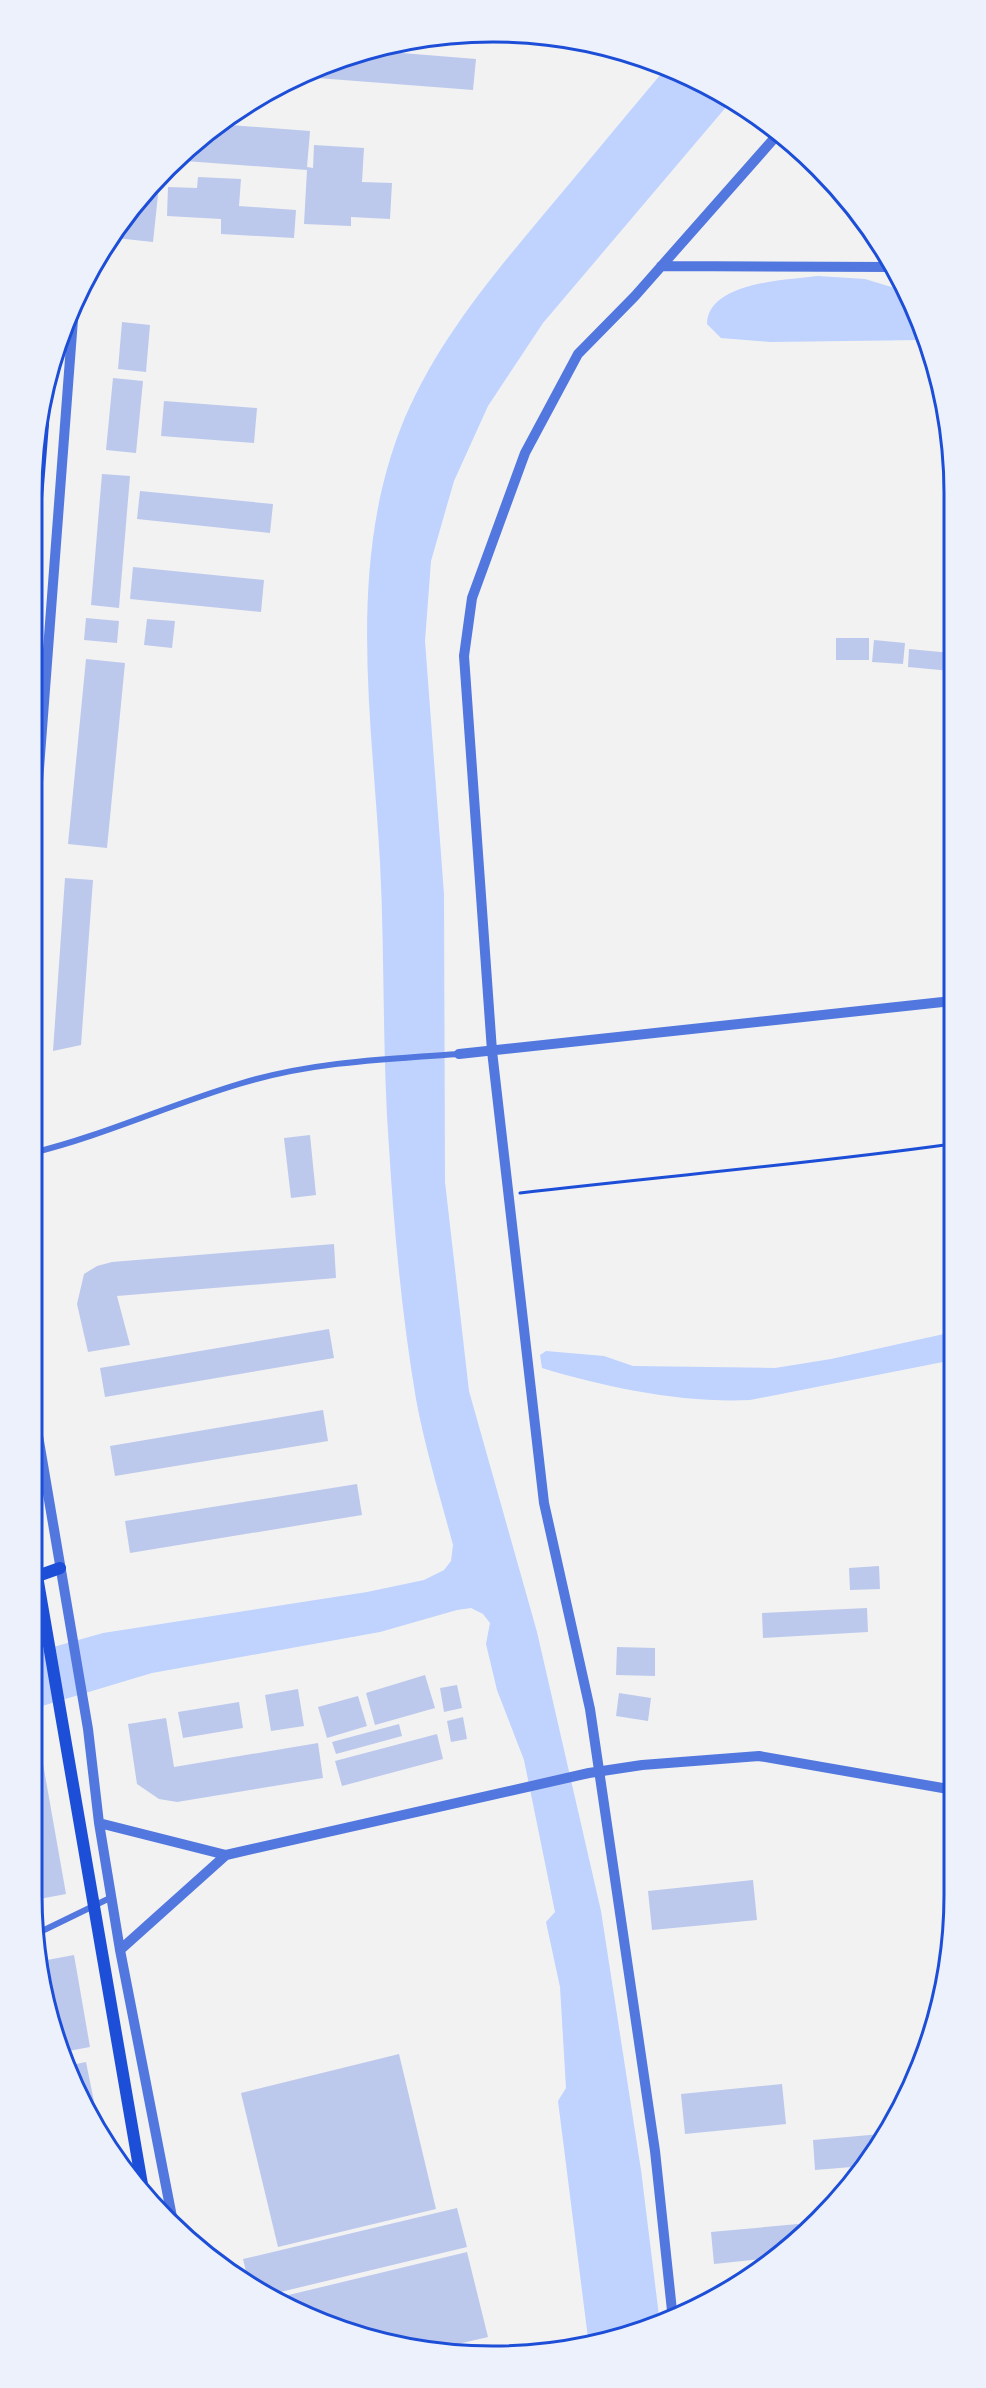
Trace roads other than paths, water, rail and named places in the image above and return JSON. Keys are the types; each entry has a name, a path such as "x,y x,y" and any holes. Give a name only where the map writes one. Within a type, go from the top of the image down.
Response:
{"main road":[{"path":"42,1574 60,1568"},
{"path":"42,1611 141,2177"}],"street":[{"path":"672,2309 655,2151 593,1772 590,1709 544,1503 492,1051 464,656 472,598 525,453 578,354 661,266 773,139"},
{"path":"661,266 883,267"},
{"path":"42,729 72,331"},
{"path":"42,1151 74,1143 241,1083 349,1061 492,1051 944,1002"},
{"path":"42,1471 88,1729 99,1822 120,1950 171,2210"},
{"path":"99,1822 226,1855 593,1772 642,1765 759,1756 944,1788"},
{"path":"120,1950 226,1855"},
{"path":"44,1930 112,1897"}],"water":[{"path":"661,74 726,107 543,323 488,406 454,481 431,561 425,641 444,894 445,1182 469,1391 537,1632 601,1911 641,2170 659,2315 610,2331 588,2336 558,2101 566,2088 560,1987 546,1922 555,1912 524,1760 497,1690 486,1644 490,1623 483,1614 471,1608 457,1610 380,1632 152,1673 42,1706 42,1650 103,1633 367,1592 424,1580 444,1570 451,1561 453,1545 428,1454 416,1399 393,1210 385,1076 380,862 369,699 368,590 373,536 384,482 400,430 428,371 445,343 502,264"},
{"path":"818,276 865,279 894,288 917,340 770,342 721,338 707,324 711,310 720,299 734,291 769,282"},
{"path":"944,1334 944,1362 750,1400 698,1399 619,1388 542,1368 540,1355 546,1351 604,1356 633,1366 775,1368 831,1359"}]}
